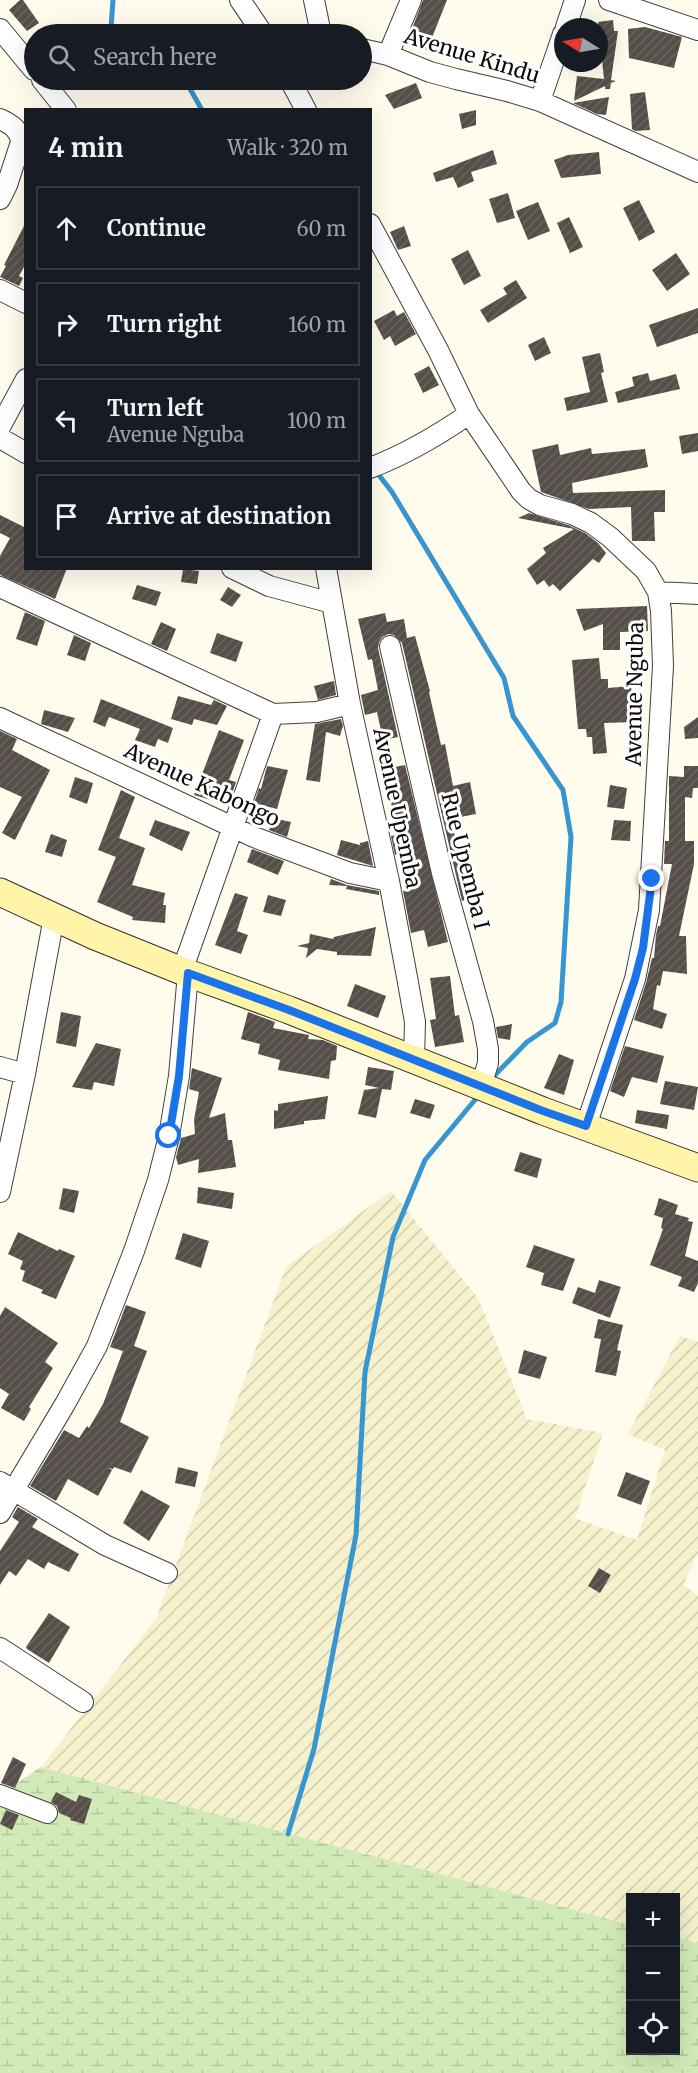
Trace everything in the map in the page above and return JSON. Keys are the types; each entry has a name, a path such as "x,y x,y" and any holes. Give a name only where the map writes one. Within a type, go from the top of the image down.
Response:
{"street":[{"path":"240,0 256,24"},
{"path":"314,0 319,24"},
{"path":"388,55 411,0"},
{"path":"569,18 575,0"},
{"path":"609,0 698,30"},
{"path":"0,29 24,58"},
{"name":"Avenue Kindu","path":"372,51 388,55 430,72 540,101 698,172"},
{"path":"540,101 554,60"},
{"path":"50,90 64,108"},
{"path":"295,90 305,108"},
{"path":"0,119 17,129 21,135 15,164 0,199"},
{"name":"Avenue Nguba","path":"372,228 438,350 469,414 521,491 540,505 572,514 591,523 610,537 646,571 658,592 663,666 649,910 635,979 586,1126"},
{"path":"0,290 24,302"},
{"path":"0,427 24,383"},
{"path":"377,465 404,455 469,414"},
{"path":"0,438 24,452"},
{"path":"236,570 269,586 332,603"},
{"name":"Avenue Upemba","path":"326,570 350,704 389,880 414,1022 414,1059"},
{"path":"0,587 273,714 317,712 350,704"},
{"path":"658,592 698,594"},
{"name":"Rue Upemba I","path":"390,646 442,873 483,1021 488,1063 481,1086"},
{"path":"0,1513 7,1486 97,1346 134,1251 158,1180 169,1136 179,1076 185,972 273,714"},
{"name":"Avenue Kabongo","path":"0,718 234,828 350,873 389,880"},
{"path":"0,892 185,972 698,1168"},
{"path":"0,1192 26,1074 54,917"},
{"path":"0,1066 26,1074"},
{"path":"7,1486 105,1545 167,1573"},
{"path":"0,1648 83,1702"},
{"path":"0,1795 47,1813"}],"shaded area":[{"path":"391,1191 478,1298 527,1419 603,1433 575,1518 637,1540 665,1450 628,1434 680,1336 698,1342 698,1553 683,1585 698,1595 698,1943 680,1938 680,1893 626,1893 626,1924 41,1767 156,1619 286,1267"}],"green space":[{"path":"41,1767 626,1924 626,2055 680,2055 680,1938 698,1943 698,2073 0,2073 0,1794"}],"building":[{"path":"23,0 39,23 24,24 24,28 9,10"},
{"path":"423,0 447,0 427,50 407,42"},
{"path":"613,20 614,31 618,31 611,80 616,81 611,83 610,89 605,89 605,86 574,101 577,76 604,79 603,72 608,72 608,21"},
{"path":"645,27 682,37 674,68 629,58 628,29"},
{"path":"416,83 422,98 394,109 385,95"},
{"path":"645,92 650,130 635,131 632,129 630,94"},
{"path":"609,97 606,115 597,114 573,103"},
{"path":"476,110 476,125 462,129 459,114"},
{"path":"493,150 497,164 471,172 474,181 458,188 453,177 436,182 433,173"},
{"path":"599,152 601,174 561,178 554,160 568,155"},
{"path":"508,193 515,218 497,223 489,199"},
{"path":"639,200 655,232 639,241 623,208"},
{"path":"538,202 550,231 528,240 516,211"},
{"path":"569,217 583,247 570,253 557,223"},
{"path":"24,226 24,267 19,276 23,278 19,286 0,277 6,266 4,265"},
{"path":"404,226 411,246 398,250 390,232"},
{"path":"468,250 481,276 464,285 451,259"},
{"path":"676,253 690,274 667,291 652,270"},
{"path":"516,280 527,298 488,323 480,310 507,294 503,288"},
{"path":"698,308 698,333 657,347 649,325"},
{"path":"394,310 397,316 404,312 416,334 395,346 390,336 384,340 374,321"},
{"path":"544,337 551,353 535,361 528,345"},
{"path":"600,353 604,372 601,373 608,402 567,411 564,398 590,392 582,357"},
{"path":"429,366 439,385 423,393 414,374"},
{"path":"648,373 650,381 676,374 680,389 618,403 615,392 634,386 632,377"},
{"path":"698,433 698,451 682,454 679,436"},
{"path":"558,444 560,455 591,448 592,454 645,449 648,467 572,483 573,493 665,490 665,512 654,512 655,541 632,541 631,507 589,509 541,492 532,450"},
{"path":"529,513 568,525 585,533 606,553 599,563 593,559 560,591 553,584 549,587 544,580 537,585 527,569 546,553 543,548 574,529 518,518"},
{"path":"0,515 24,527 24,570 66,570 55,599 0,575 0,556 10,538 0,533"},
{"path":"183,570 199,571 197,584 181,582"},
{"path":"137,585 161,592 156,606 132,599"},
{"path":"228,587 241,595 232,607 220,600"},
{"path":"647,606 648,631 620,632 620,650 603,650 603,624 584,631 576,609"},
{"path":"25,612 45,621 37,646 16,639"},
{"path":"385,613 387,622 404,619 407,638 415,636 430,691 441,745 445,744 453,786 470,782 476,814 450,819 464,866 461,867 469,899 462,901 402,643 394,635 388,634 382,637 378,648 398,737 383,740 377,712 365,715 361,695 378,690 372,659 368,660 358,619"},
{"path":"161,622 176,629 167,651 151,644"},
{"path":"217,633 243,642 236,662 210,653"},
{"path":"74,635 91,643 85,661 67,655"},
{"path":"599,658 601,679 608,679 608,688 631,686 634,722 604,723 607,753 593,754 592,737 587,737 586,729 578,729 572,660"},
{"path":"334,681 336,695 318,700 314,686"},
{"path":"178,696 211,705 214,700 227,706 217,725 194,719 192,725 171,719"},
{"path":"101,699 173,728 168,743 158,739 155,747 135,740 140,729 109,717 105,727 93,722"},
{"path":"44,710 75,718 68,732 41,724"},
{"path":"698,717 698,738 685,739 684,727"},
{"path":"341,719 343,726 340,736 326,732 320,782 306,780 315,724"},
{"path":"219,730 244,740 229,780 236,782 228,805 194,795"},
{"path":"0,731 17,739 12,750 50,770 15,840 2,833 22,797 0,787"},
{"path":"405,765 448,942 428,947 424,930 411,933 403,891 410,889 402,853 395,855 391,836 397,835 385,769"},
{"path":"267,766 288,770 277,809 254,803 259,788 261,789"},
{"path":"684,766 698,766 698,788 693,788 692,798 685,797 685,841 694,841 694,864 679,936 686,936 687,974 663,971 660,986 657,985 653,1009 667,1014 662,1029 634,1020 652,958 654,958 656,935 658,926 660,926 672,864 664,864 665,841 669,841 669,776 684,777"},
{"path":"75,777 93,783 87,804 69,797"},
{"path":"610,785 627,788 624,809 607,807"},
{"path":"121,790 135,797 119,838 145,848 132,885 165,893 163,905 166,905 165,923 132,920 133,917 97,902 116,857 98,850"},
{"path":"273,818 291,822 287,837 269,830"},
{"path":"155,820 190,832 182,851 149,835"},
{"path":"614,820 631,821 630,841 611,840"},
{"path":"51,834 67,840 62,857 45,852"},
{"path":"341,840 360,845 368,841 373,866 337,855"},
{"path":"252,849 284,861 278,875 247,862"},
{"path":"331,879 347,885 379,891 379,895 346,889 347,886 329,885"},
{"path":"235,893 248,897 237,931 248,935 241,954 215,945"},
{"path":"268,895 286,900 281,916 263,912"},
{"path":"376,927 371,956 337,955 337,952 317,949 306,958 308,948 297,946 309,943 310,934 333,939"},
{"path":"450,976 455,1016 459,1015 464,1042 435,1047 430,1020 436,1019 430,978"},
{"path":"355,984 386,996 378,1018 347,1006"},
{"path":"61,1012 81,1016 76,1047 56,1043"},
{"path":"248,1012 275,1022 273,1028 309,1035 308,1039 323,1040 337,1046 336,1060 331,1061 329,1079 278,1070 280,1060 258,1054 260,1044 241,1039"},
{"path":"512,1024 510,1040 498,1038 496,1027"},
{"path":"96,1043 121,1049 114,1086 94,1082 92,1090 72,1087"},
{"path":"625,1046 664,1056 657,1083 632,1077 624,1097 610,1091"},
{"path":"559,1054 574,1060 564,1095 544,1088"},
{"path":"368,1067 394,1071 391,1090 382,1089 376,1118 358,1114 364,1090 379,1088 365,1085"},
{"path":"192,1068 222,1078 209,1118 225,1113 228,1140 232,1140 236,1167 198,1173 199,1159 178,1165 176,1157 181,1138 195,1134 194,1120 199,1092 189,1089"},
{"path":"665,1081 698,1087 694,1110 660,1104"},
{"path":"328,1096 325,1119 304,1121 304,1124 274,1129 274,1110 278,1111 278,1104"},
{"path":"415,1099 435,1105 430,1119 410,1113"},
{"path":"637,1110 669,1115 667,1129 635,1123"},
{"path":"520,1152 542,1159 537,1178 514,1171"},
{"path":"198,1187 234,1193 232,1209 197,1203"},
{"path":"63,1188 79,1191 74,1213 59,1209"},
{"path":"659,1198 678,1205 675,1214 689,1218 688,1221 693,1222 685,1256 698,1261 698,1283 694,1292 678,1286 682,1277 650,1265 663,1229 661,1228 663,1218 654,1215"},
{"path":"18,1232 58,1251 59,1249 75,1256 56,1299 41,1293 43,1290 22,1281 25,1271 20,1269 23,1261 8,1254"},
{"path":"183,1233 209,1241 201,1268 175,1259"},
{"path":"534,1245 575,1259 563,1291 541,1285 544,1273 526,1267"},
{"path":"599,1280 621,1287 610,1318 572,1303 578,1287 595,1293"},
{"path":"126,1305 146,1312 134,1346 147,1351 120,1422 149,1437 131,1473 114,1467 113,1469 108,1468 112,1470 98,1496 68,1479 56,1501 30,1486 64,1430 79,1438 87,1426 89,1428 103,1404 123,1351 110,1347"},
{"path":"5,1307 58,1343 45,1362 53,1368 29,1407 31,1409 24,1421 1,1408 9,1394 0,1388 0,1316"},
{"path":"598,1319 623,1325 617,1350 621,1351 616,1376 595,1372 601,1339 594,1338"},
{"path":"524,1350 547,1357 540,1379 518,1373"},
{"path":"178,1467 198,1472 195,1487 175,1483"},
{"path":"626,1472 650,1481 641,1505 617,1496"},
{"path":"141,1490 170,1506 149,1541 123,1523"},
{"path":"18,1507 38,1519 32,1527 79,1554 69,1572 48,1562 44,1569 28,1559 16,1576 9,1571 0,1585 0,1551 19,1522 12,1517"},
{"path":"599,1568 611,1575 600,1593 588,1586"},
{"path":"49,1613 70,1627 49,1663 26,1647"},
{"path":"13,1757 26,1764 15,1788 1,1783"},
{"path":"56,1792 76,1802 79,1795 92,1799 84,1824 70,1820 71,1818 59,1813 57,1806 51,1802"},
{"path":"6,1810 19,1815 12,1830 0,1824"}],"waterway":[{"path":"111,24 113,0"},
{"path":"191,90 201,108"},
{"path":"375,470 392,492 504,678 513,716 563,790 571,837 561,1002 555,1023 527,1042 493,1077"},
{"path":"288,1834 314,1749 356,1535 365,1372 393,1237 425,1160 479,1095"}],"route":[{"path":"169,1136 179,1076 188,973 586,1126 635,979 643,948 652,879"}]}
